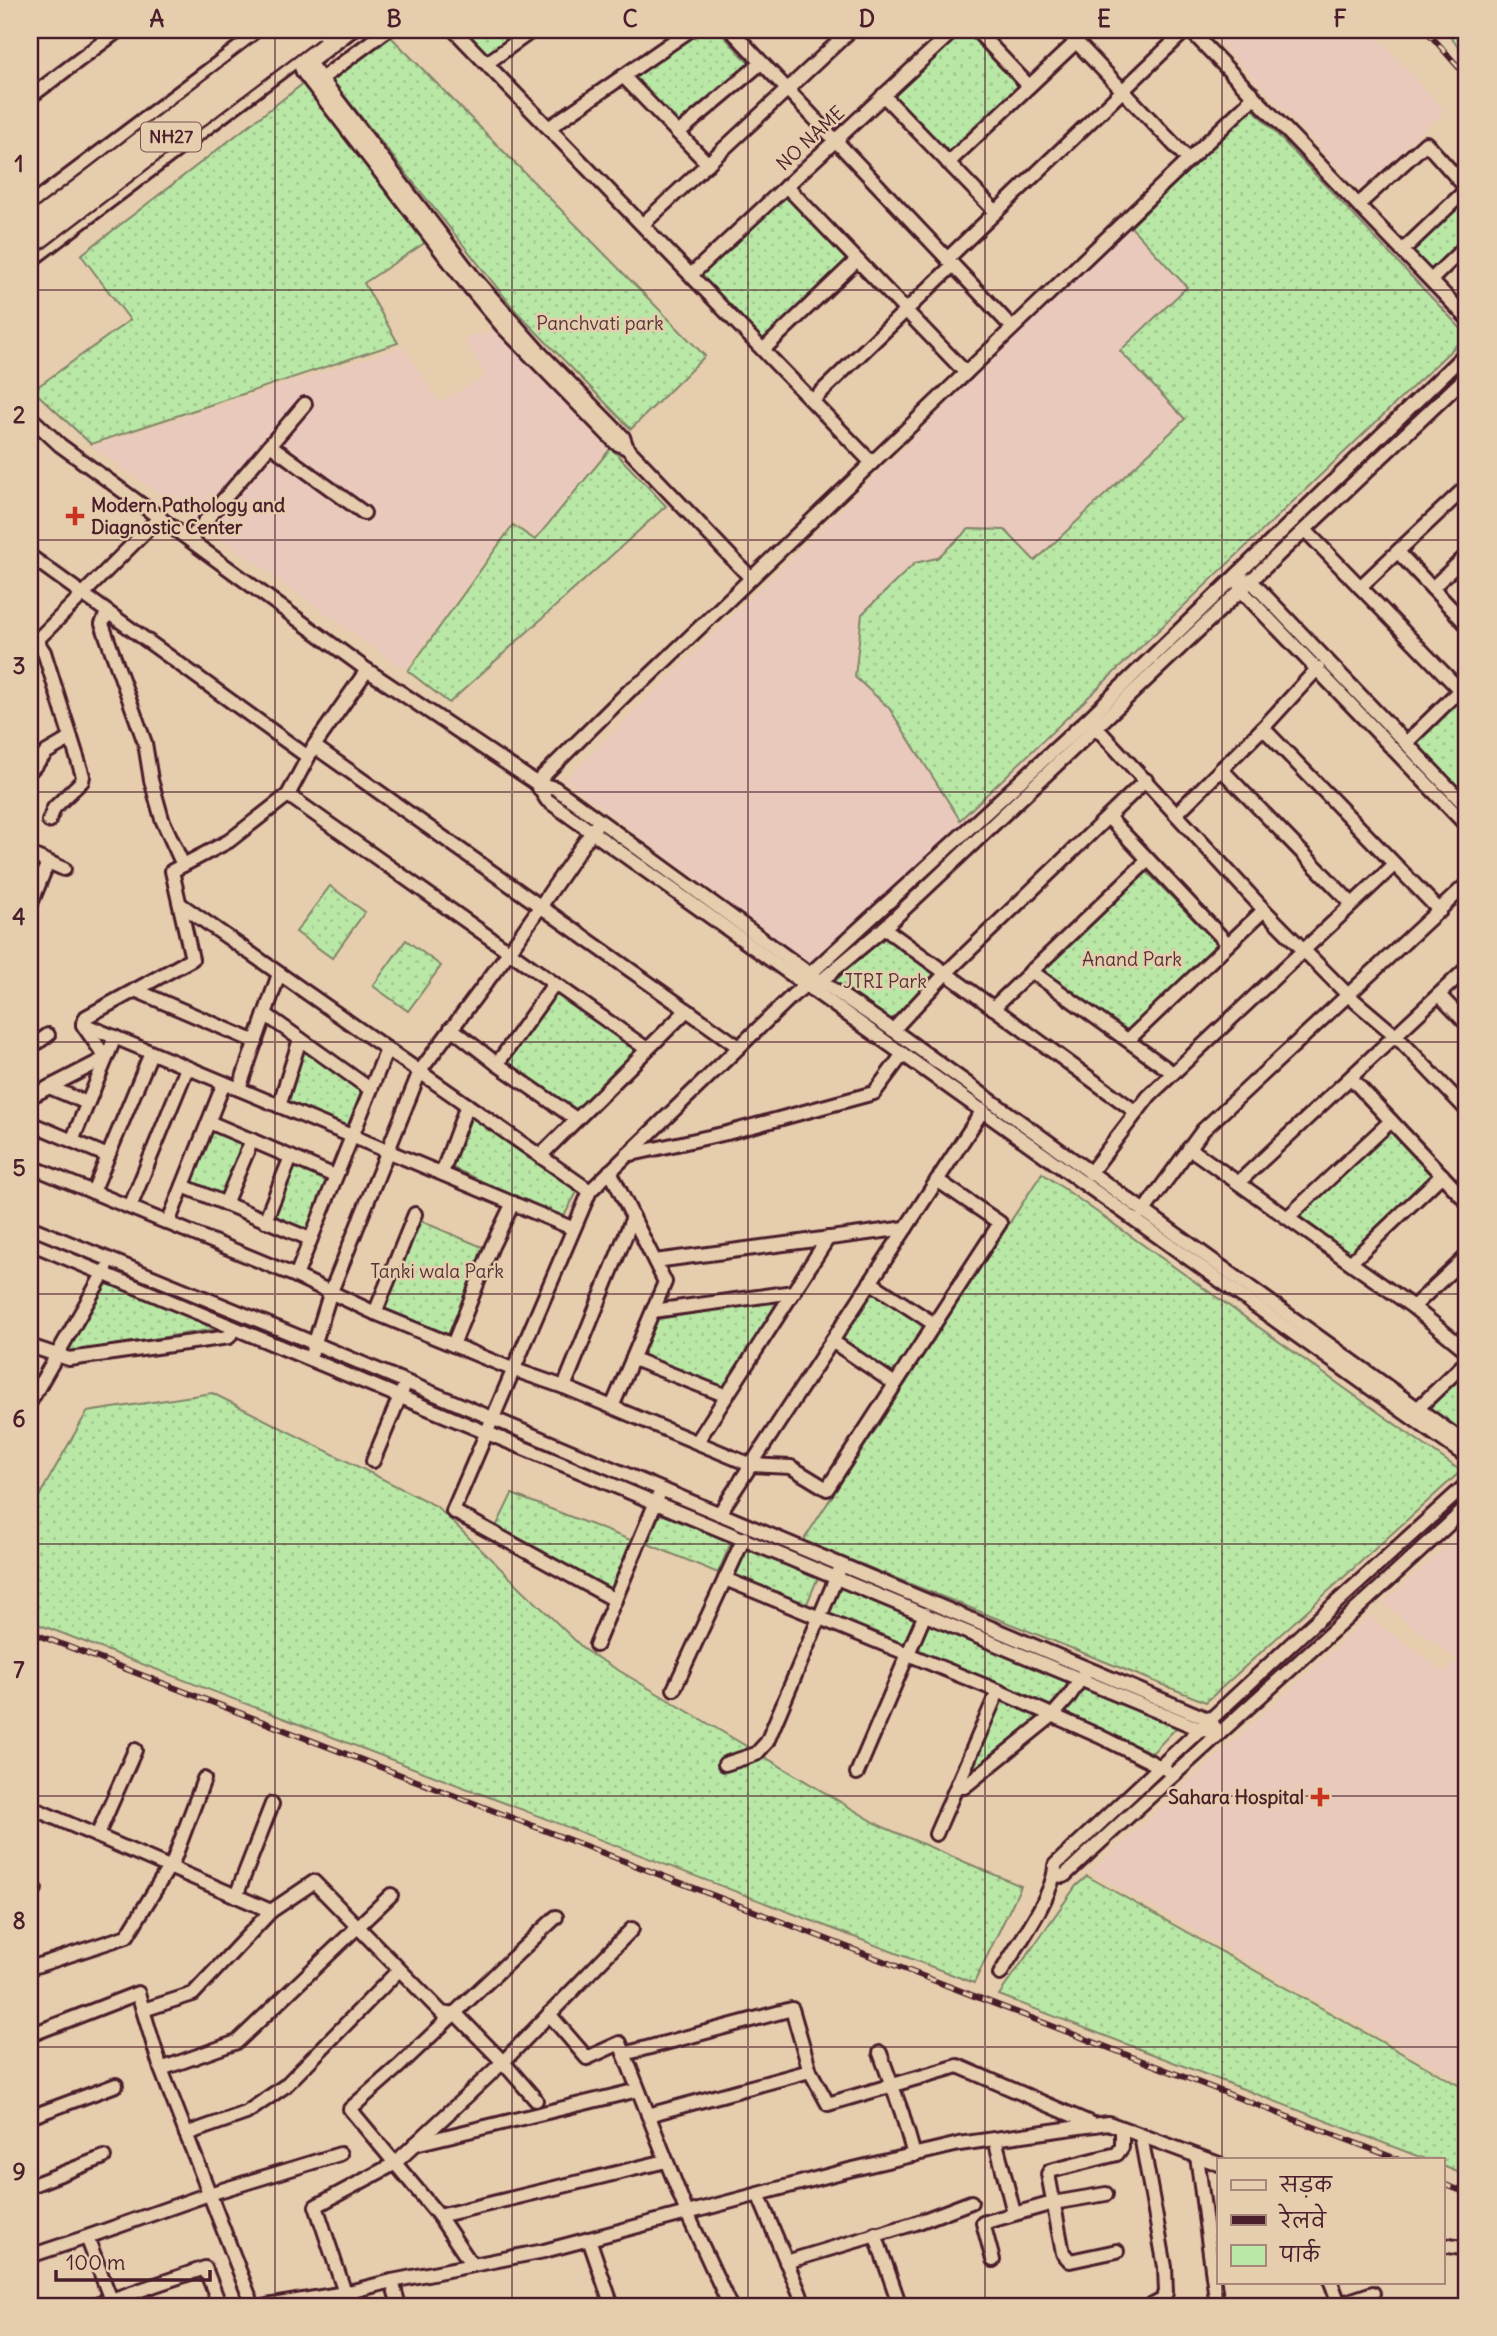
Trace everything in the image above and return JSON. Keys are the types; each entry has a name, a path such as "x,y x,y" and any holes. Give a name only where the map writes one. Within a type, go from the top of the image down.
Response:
{"highway":[{"name":"NH27","path":"30,226 286,30"},
{"name":"NH27","path":"30,246 313,30"}],"street":[{"path":"30,97 119,30"},
{"path":"30,205 262,30"},
{"path":"274,30 304,61"},
{"path":"336,30 304,61 303,72 317,82 474,278 541,354 749,575"},
{"path":"30,261 304,61 352,30"},
{"path":"317,82 387,30"},
{"path":"454,30 869,460"},
{"path":"550,127 690,30"},
{"path":"730,30 1007,322"},
{"name":"NO NAME","path":"691,274 954,30"},
{"path":"976,30 1029,86"},
{"path":"1065,30 1183,154"},
{"path":"813,400 906,311 996,212 1188,30 1252,93 1467,318"},
{"path":"487,63 528,31"},
{"path":"643,224 788,91 843,32"},
{"path":"948,163 1076,42"},
{"path":"678,133 761,62"},
{"path":"623,76 708,164"},
{"path":"963,370 1007,322 1243,97 1252,93"},
{"path":"536,783 629,690 647,678 749,575 963,370 1248,103 1252,93"},
{"path":"883,95 996,212"},
{"path":"1359,204 1426,143 1467,189 1403,250"},
{"path":"786,186 963,370"},
{"path":"1431,280 1467,245"},
{"path":"764,349 857,260"},
{"path":"813,980 884,928 1092,723 1235,576 1467,352"},
{"path":"1446,373 1462,380 1467,395"},
{"path":"615,1600 453,1511 590,1191 739,1047 1092,723 1246,586 1462,380"},
{"path":"190,539 305,404"},
{"path":"30,417 60,445 367,670 536,783 555,788 813,980 903,1054 1467,1457"},
{"path":"270,445 364,513"},
{"path":"1360,587 1467,486"},
{"path":"49,821 54,808 82,779 44,652 33,644 160,517"},
{"path":"1305,530 1463,687 1406,743"},
{"path":"1398,552 1467,625"},
{"path":"30,556 107,613 541,907 739,1047"},
{"path":"1432,588 1465,561"},
{"path":"1235,576 1454,793 1464,816"},
{"path":"1246,586 1318,668 1464,816"},
{"path":"107,613 102,624 145,743 162,819 183,865"},
{"path":"1176,814 1263,728 1318,668"},
{"path":"83,1024 86,1017 192,959 172,871 229,841 288,796 311,751 367,670"},
{"path":"1092,723 1264,910 1349,996 1396,1036 1467,1110"},
{"path":"1263,728 1440,911"},
{"path":"30,771 47,752 71,738"},
{"path":"1221,769 1352,904"},
{"path":"893,1030 947,972 1146,780"},
{"path":"536,783 547,800 813,980 893,1030 1467,1444"},
{"path":"288,796 647,1049"},
{"path":"1108,817 1228,944"},
{"path":"309,1358 330,1294 420,1071 509,952 599,820"},
{"path":"30,854 64,869"},
{"path":"993,1008 1148,860"},
{"path":"30,906 48,862"},
{"path":"1090,1173 1149,1096 1394,865"},
{"path":"1143,1212 1203,1130 1467,884"},
{"path":"180,904 590,1191"},
{"path":"1128,1040 1264,910"},
{"path":"884,928 1136,1112"},
{"path":"1239,1182 1467,968"},
{"path":"1031,971 1173,1073"},
{"path":"240,1089 279,974"},
{"path":"497,1064 554,984"},
{"path":"135,990 256,1042"},
{"path":"1439,995 1467,1024"},
{"path":"540,1156 687,1010"},
{"path":"265,1014 370,1089"},
{"path":"83,1024 572,1228"},
{"path":"83,1024 106,1058"},
{"path":"451,1028 576,1119"},
{"path":"30,1048 48,1035"},
{"path":"72,1141 114,1037"},
{"path":"279,1106 300,1039"},
{"path":"296,1276 387,1049"},
{"path":"93,1192 151,1053"},
{"path":"627,1155 727,1133 874,1093 903,1054"},
{"path":"30,1097 106,1058"},
{"path":"130,1207 187,1068"},
{"path":"1351,1078 1467,1202"},
{"path":"168,1223 224,1083"},
{"path":"49,1087 88,1103"},
{"path":"442,1174 467,1105"},
{"path":"719,1514 983,1110"},
{"path":"1287,1217 1391,1121"},
{"path":"209,1122 335,1176"},
{"path":"30,1144 33,1125 108,1156"},
{"path":"225,1204 252,1140"},
{"path":"1189,1148 1413,1307 1467,1351"},
{"path":"265,1221 291,1157"},
{"path":"30,1166 512,1369 564,1387 751,1465 791,1467 827,1489 1000,1223 937,1180"},
{"path":"610,1171 666,1282 612,1407"},
{"path":"1351,1262 1442,1175"},
{"path":"183,1186 310,1239"},
{"path":"453,1345 492,1246 513,1203"},
{"path":"374,1313 415,1214"},
{"path":"564,1387 633,1217"},
{"path":"30,1227 492,1418 744,1538 839,1572 1084,1674 1200,1729 1219,1734"},
{"path":"655,1261 906,1228"},
{"path":"697,1442 828,1238"},
{"path":"30,1243 486,1432 659,1496 719,1514 925,1614 1210,1720 1219,1734"},
{"path":"1413,1307 1467,1256"},
{"path":"30,1402 111,1260"},
{"path":"870,1282 934,1324"},
{"path":"653,1311 794,1292"},
{"path":"30,1346 69,1359 229,1337 234,1328"},
{"path":"832,1342 895,1384"},
{"path":"632,1359 727,1396"},
{"path":"1417,1409 1467,1361"},
{"path":"373,1461 406,1382"},
{"path":"1000,1974 1055,1875 1055,1864 1467,1484"},
{"path":"596,1645 659,1496"},
{"path":"1055,1875 1065,1876 1172,1776 1364,1605 1467,1507"},
{"path":"674,1689 744,1538"},
{"path":"725,1764 756,1754 767,1742 839,1572"},
{"path":"725,1579 1053,1715 1161,1766 1172,1776"},
{"path":"857,1773 925,1614"},
{"path":"958,1784 964,1787 1053,1715 1084,1674"},
{"path":"936,1833 998,1691"},
{"path":"97,1836 135,1750"},
{"path":"30,1968 127,1936 171,1867 204,1779"},
{"path":"236,1896 272,1804"},
{"path":"30,1808 271,1910"},
{"path":"143,2010 193,1994 271,1910 314,1882 442,2013 458,2016 536,2100"},
{"path":"160,2069 237,2042 391,1895"},
{"path":"472,2265 439,2216 350,2109 556,1917"},
{"path":"345,2293 316,2206 394,2164 503,2062 632,1929"},
{"path":"186,2134 246,2113 285,2087 399,1969"},
{"path":"30,2035 138,1993 160,2069 254,2306"},
{"path":"624,2054 792,2009 810,2071 828,2104 958,2066 1096,2125"},
{"path":"549,2014 587,2058 620,2043 687,2213 730,2306"},
{"path":"880,2053 914,2155"},
{"path":"648,2115 810,2071"},
{"path":"30,2117 116,2084"},
{"path":"415,2145 638,2090"},
{"path":"267,2306 345,2293 544,2251 958,2144 1108,2123 1217,2163"},
{"path":"1117,2250 1070,2261 1063,2253 1048,2174 1050,2171 1117,2154 1122,2147 1122,2129"},
{"path":"1141,2136 1165,2267 1166,2293 1162,2300 1151,2306"},
{"path":"995,2139 1014,2213"},
{"path":"30,2256 209,2194 340,2154"},
{"path":"1197,2156 1216,2277 1217,2306"},
{"path":"30,2186 104,2157"},
{"path":"439,2216 666,2161"},
{"path":"758,2194 805,2306"},
{"path":"993,2260 983,2223 1054,2203 1106,2194"},
{"path":"786,2262 971,2202"},
{"path":"875,2234 901,2306"},
{"path":"88,2237 111,2300"},
{"path":"589,2239 612,2306"},
{"path":"1444,2245 1467,2249"},
{"path":"92,2306 205,2268 220,2306"},
{"path":"392,2281 399,2306"},
{"path":"1332,2284 1337,2306 1373,2293"}],"shaded area":[{"path":"1208,30 1371,30 1444,111 1361,190"},
{"path":"1253,105 1467,330 1467,337 812,966 565,780"},
{"path":"498,331 609,447 536,537 513,521 405,670 92,446 402,347 440,402 486,376 464,337"},
{"name":"Sahara Hospital","path":"1467,1528 1467,2084 1091,1872 1369,1617 1445,1673 1458,1660 1383,1604"}],"green space":[{"path":"462,30 511,30 516,36 487,56"},
{"path":"701,30 718,30 749,63 677,127 633,78"},
{"path":"967,30 1020,86 948,154 893,97"},
{"path":"1444,30 1467,30 1467,56"},
{"name":"Panchvati park","path":"390,36 705,356 631,429 515,310 332,80"},
{"path":"304,83 426,242 364,283 398,343 91,444 33,390 130,320 81,255"},
{"path":"1252,108 1467,335 960,820 889,708 855,677 862,614 915,563 937,558 969,529 1005,530 1035,561 1185,419 1120,351 1187,287 1131,227"},
{"path":"785,192 849,259 761,341 698,274"},
{"path":"1466,198 1467,241 1431,274 1410,251"},
{"path":"611,448 666,506 449,703 408,671 513,525 535,540"},
{"path":"1467,693 1467,801 1412,743"},
{"name":"Anand Park","path":"1147,872 1220,946 1130,1033 1044,971"},
{"path":"330,886 365,912 332,958 296,932"},
{"name":"JTRI Park","path":"883,935 942,973 888,1029 830,986"},
{"path":"406,940 441,966 408,1011 373,986"},
{"path":"553,992 637,1050 575,1111 505,1061"},
{"path":"304,1049 363,1091 349,1129 287,1101"},
{"path":"473,1114 578,1190 563,1218 451,1167"},
{"path":"213,1127 248,1142 224,1199 189,1184"},
{"path":"1391,1130 1433,1176 1350,1254 1298,1215"},
{"path":"294,1161 332,1177 308,1234 270,1218"},
{"path":"1042,1173 1461,1471 1206,1702 803,1541"},
{"name":"Tanki wala Park","path":"416,1219 487,1249 453,1336 381,1307"},
{"path":"108,1282 220,1328 67,1353"},
{"path":"873,1290 926,1324 892,1376 839,1342"},
{"path":"782,1300 726,1389 641,1357 658,1319"},
{"path":"1467,1367 1467,1441 1424,1410"},
{"path":"212,1393 436,1506 586,1651 881,1826 1021,1886 974,1983 30,1621 30,1512 87,1412"},
{"path":"512,1494 633,1541 611,1590 496,1527"},
{"path":"661,1511 732,1540 718,1573 648,1544"},
{"path":"748,1546 819,1575 806,1606 734,1579"},
{"path":"828,1579 919,1617 906,1647 815,1610"},
{"path":"928,1621 1070,1681 1050,1706 916,1651"},
{"path":"1083,1686 1177,1727 1152,1753 1063,1712"},
{"path":"1001,1699 1042,1715 969,1773"},
{"path":"1087,1876 1467,2090 1467,2176 1444,2166 1444,2158 1422,2158 999,1995 1076,1886"}],"railway":[{"path":"1426,30 1467,77"},
{"path":"30,1632 1394,2158"},
{"path":"1444,2184 1467,2193"}],"place":[{"name":"Modern Pathology and Diagnostic Center","path":"75,516"},
{"name":"Sahara Hospital","path":"1320,1797"}]}
